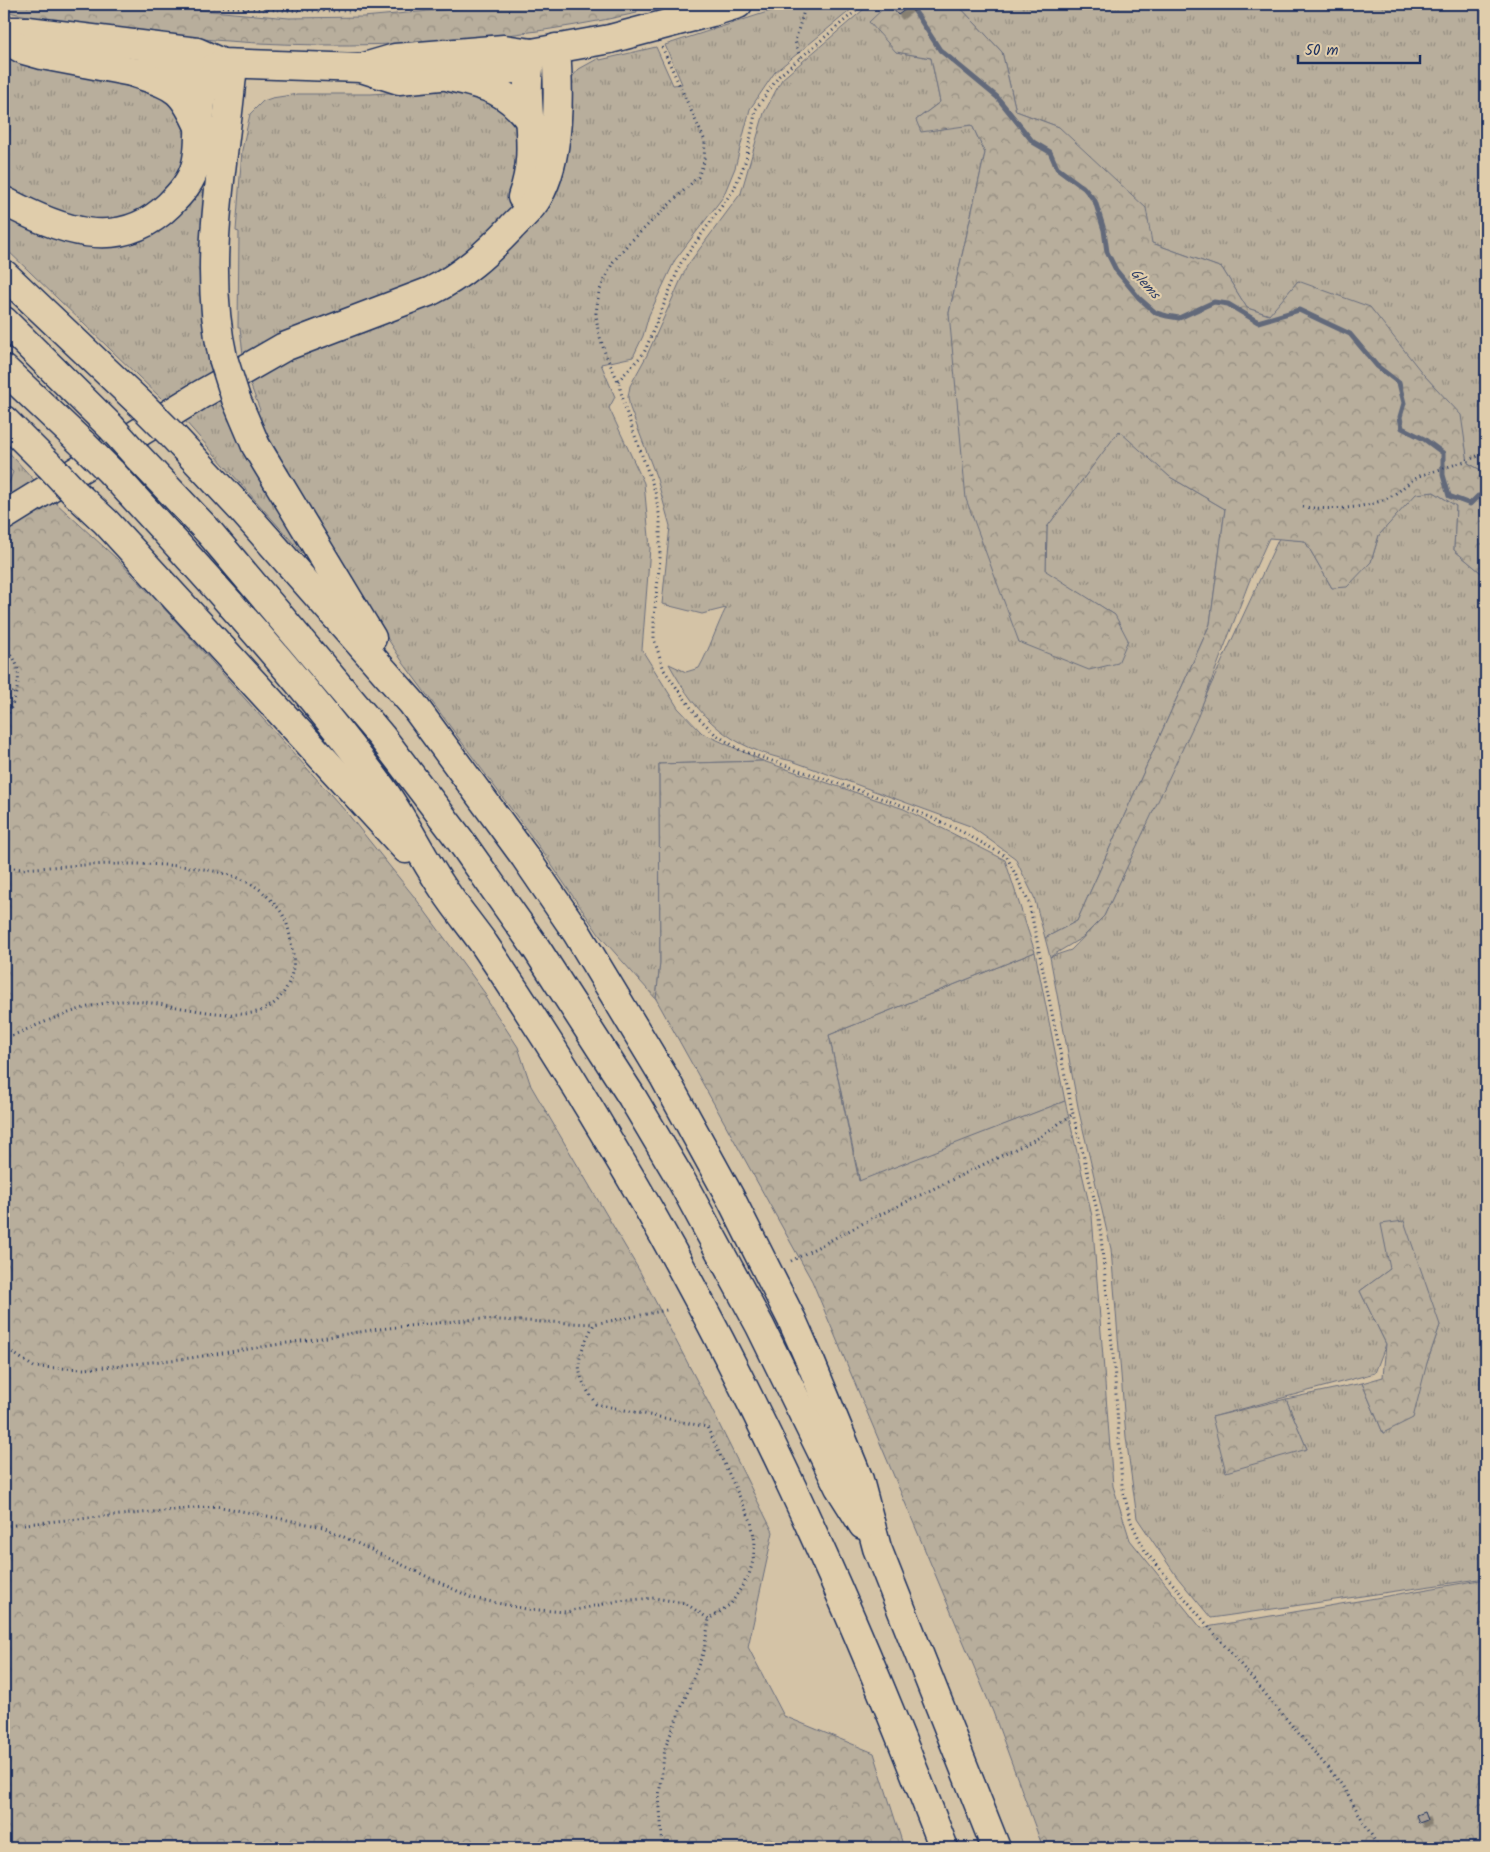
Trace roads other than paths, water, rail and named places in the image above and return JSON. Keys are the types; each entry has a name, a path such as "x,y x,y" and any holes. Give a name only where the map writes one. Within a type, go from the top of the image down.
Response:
{"main road":[{"path":"361,68 395,58 504,49 544,50 610,39 678,22 738,4"},
{"path":"4,31 91,38 197,52 228,64 361,68 399,80 450,77 513,69 544,50"},
{"path":"4,39 24,50 132,72 205,73 228,64"},
{"path":"510,229 528,182 531,164 530,121 526,85 544,50"},
{"path":"4,516 200,394 284,347 431,291 452,281 485,256 527,213 538,197 552,156 556,112 544,50"},
{"path":"4,200 49,224 85,233 116,232 134,227 156,217 184,190 196,166 204,90 228,64"},
{"path":"228,64 213,293 223,358 236,399 256,446 412,703"},
{"path":"132,72 176,89 192,109 201,130"},
{"path":"450,77 485,84 502,93 514,102 530,121"},
{"path":"4,274 172,435 242,510 412,703 526,856 578,933 690,1122 731,1199 807,1354 859,1480 877,1548 996,1848"},
{"path":"4,322 111,427 209,532 341,687 455,832 525,932 632,1096 680,1178 760,1326 839,1487 877,1548"},
{"path":"4,369 111,472 302,685 383,790 444,890 484,944 593,1114 654,1220 722,1345 781,1464 840,1592 892,1715 944,1848"},
{"path":"4,420 106,522 444,890"}],"waterway":[{"name":"Glems","path":"914,10 940,50 997,97 1033,142 1050,152 1057,168 1084,188 1095,201 1104,230 1107,252 1116,270 1139,298 1156,313 1179,318 1214,302 1228,304 1258,322 1299,310 1350,334 1377,366 1399,383 1404,403 1400,417 1402,428 1424,439 1443,453 1443,475 1449,496 1470,504 1478,496 1486,496"}]}
